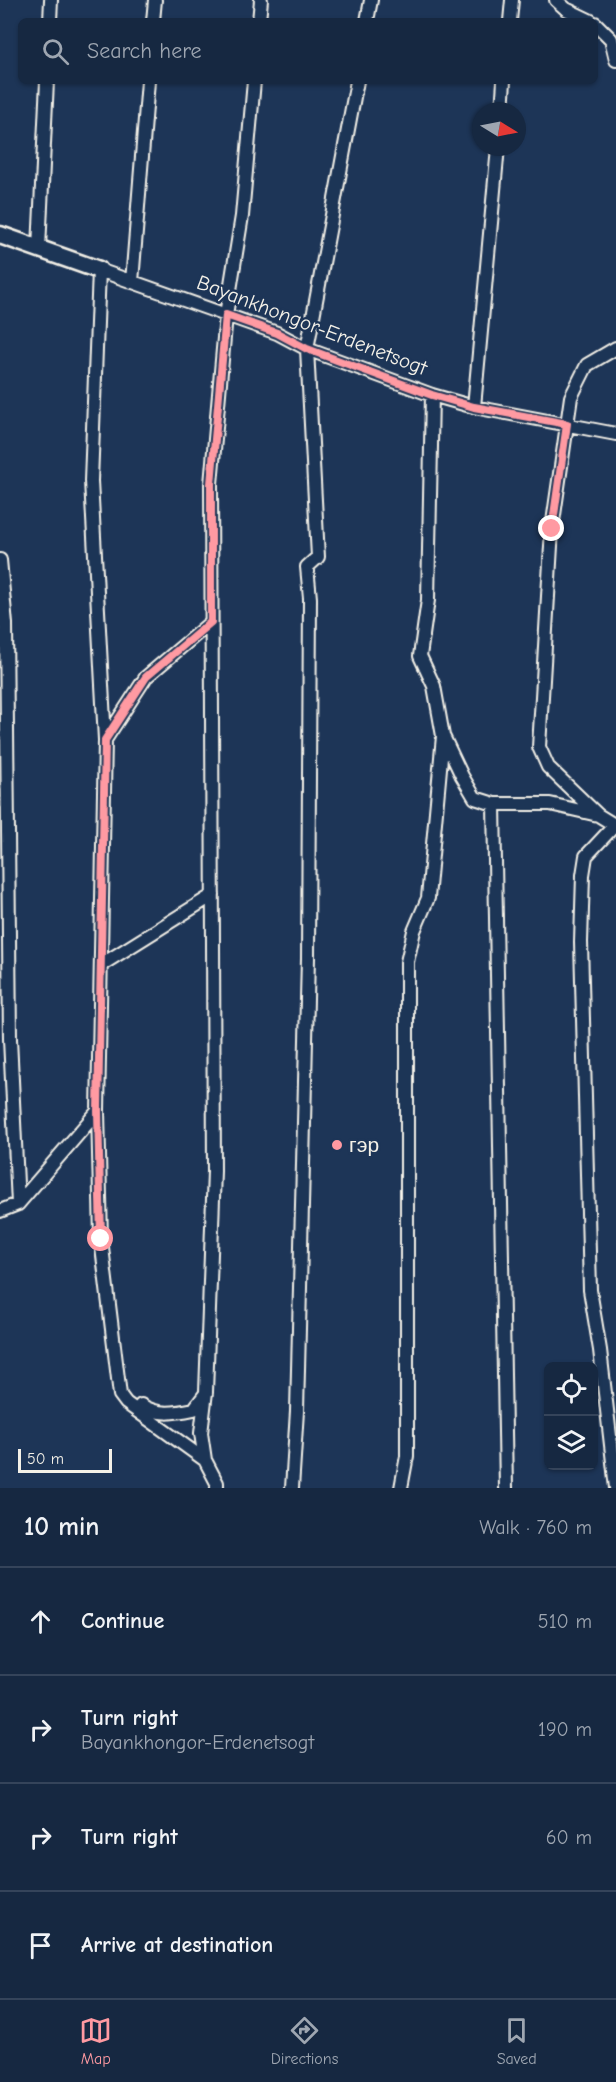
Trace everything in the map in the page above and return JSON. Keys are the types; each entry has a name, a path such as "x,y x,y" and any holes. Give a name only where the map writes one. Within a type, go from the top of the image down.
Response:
{"street":[{"path":"50,18 51,0"},
{"path":"153,18 154,0"},
{"path":"259,18 261,0"},
{"path":"368,18 371,0"},
{"path":"510,18 512,0"},
{"path":"556,0 586,18"},
{"path":"598,26 611,39 616,60"},
{"path":"39,249 47,84"},
{"path":"132,282 148,84"},
{"path":"217,1488 217,1483 205,1460 201,1433 206,1392 214,1171 211,484 226,315 242,216 254,84"},
{"path":"292,1488 297,1411 308,958 310,598 307,567 318,557 307,349 356,84"},
{"path":"503,102 504,84"},
{"path":"474,407 497,156"},
{"name":"Bayankhongor-Erdenetsogt","path":"0,235 277,333 307,349 432,395 474,407 616,434"},
{"path":"99,270 91,481 105,740 98,1111 101,1239 120,1395 126,1403 205,1460"},
{"path":"616,348 587,365 571,397 552,529 539,747 548,766 598,815 615,825 586,856 583,875 581,942 590,1290 600,1350 616,1488"},
{"path":"432,395 428,600 420,656 434,686 443,736 475,798 494,804 550,804 598,815"},
{"path":"0,560 10,1039 18,1204"},
{"path":"105,740 146,677 211,622"},
{"path":"401,1488 407,1456 407,962 414,931 428,897 443,736"},
{"path":"494,804 506,1488"},
{"path":"101,965 213,895"},
{"path":"0,1211 18,1204 98,1111"},
{"path":"116,1370 132,1398 152,1412 173,1413 194,1409 206,1392"}],"place":[{"name":"гэр","path":"337,1145"}],"route":[{"path":"101,1239 98,1111 105,740 146,677 211,622 211,484 226,315 277,333 307,349 432,395 474,407 567,424 552,529"}]}
